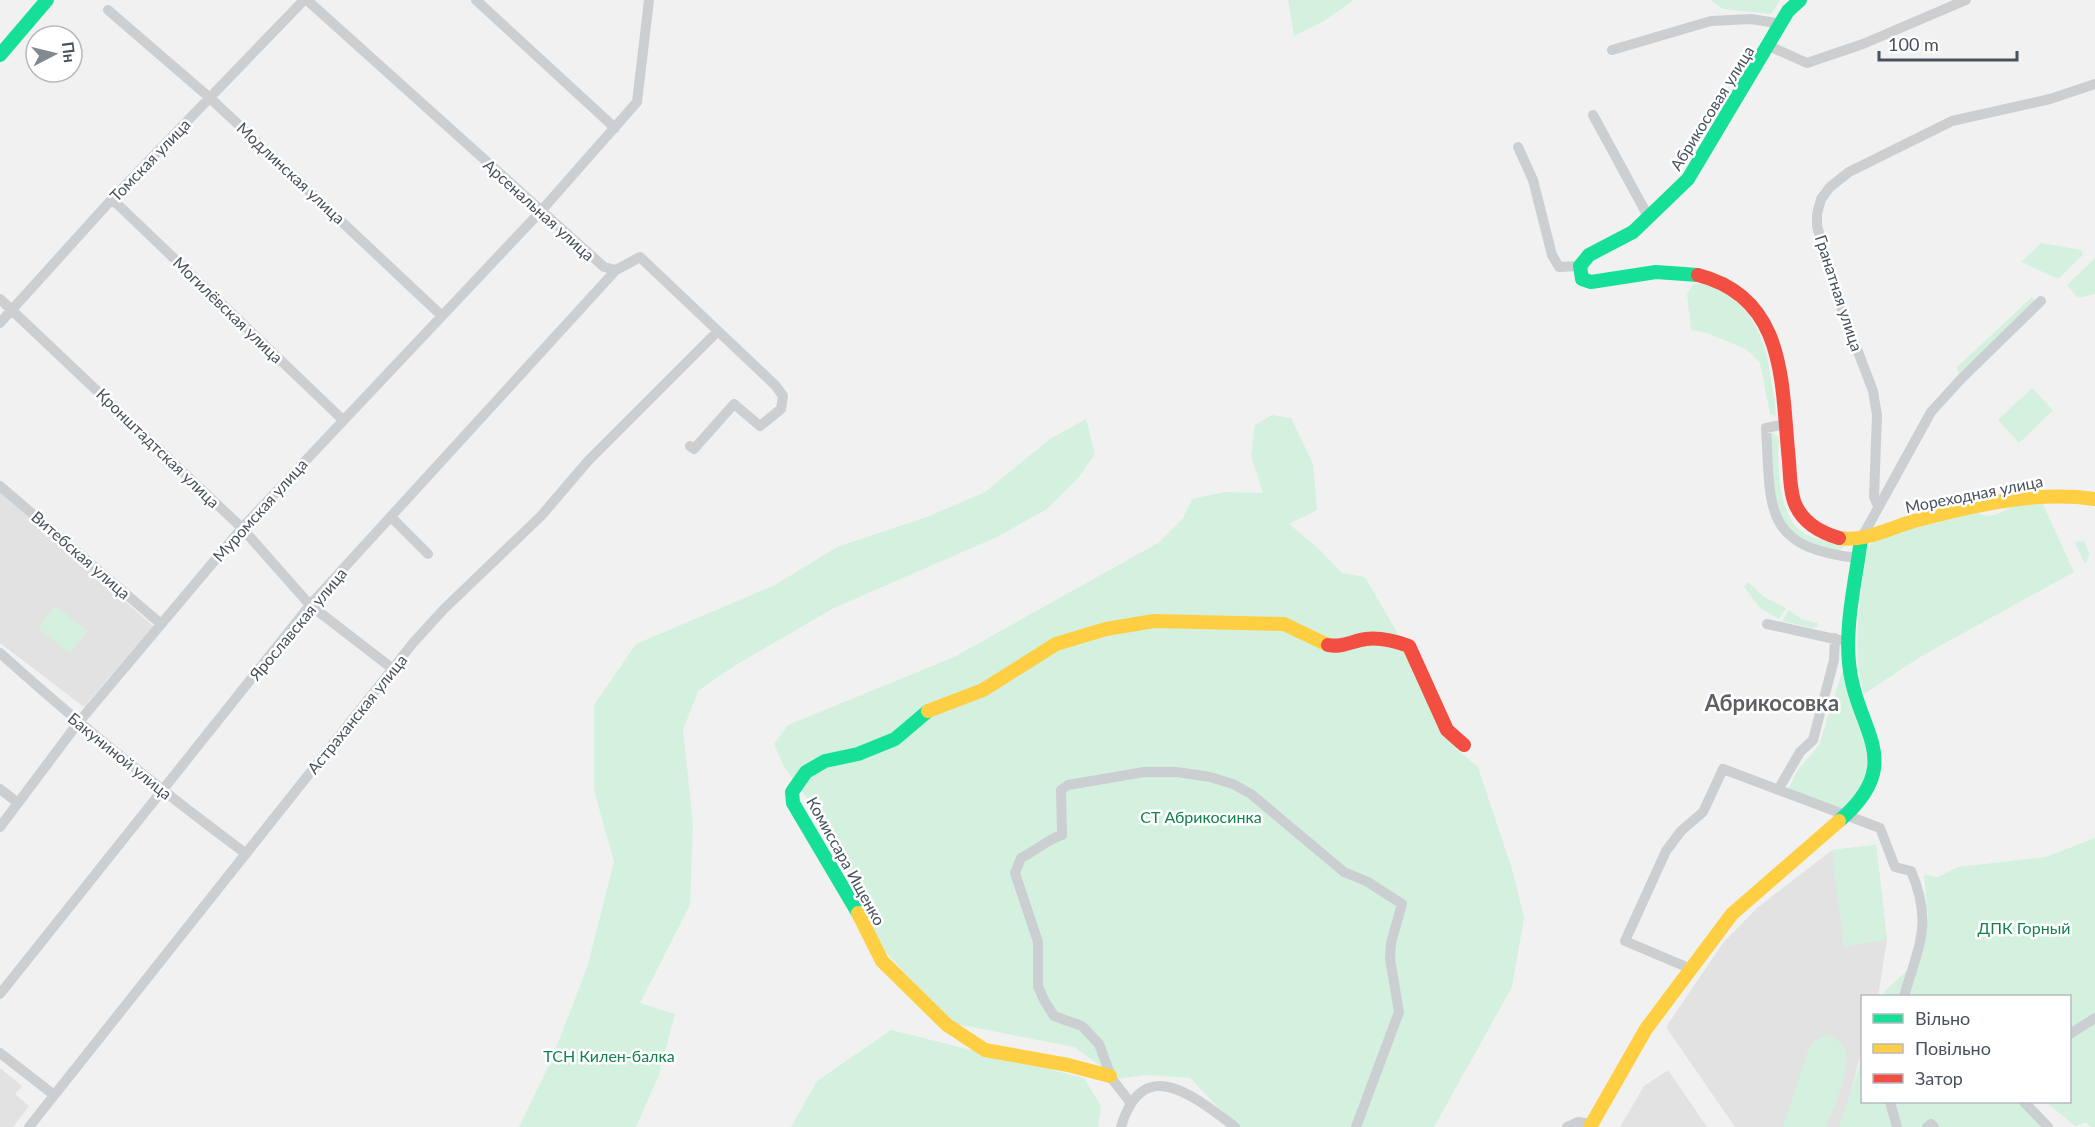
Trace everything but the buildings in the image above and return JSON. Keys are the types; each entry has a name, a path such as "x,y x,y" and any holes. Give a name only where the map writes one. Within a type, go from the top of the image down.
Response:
{"main road":[{"path":"0,55 47,0"},
{"name":"Абрикосовая улица","path":"1581,272 1589,255 1633,232 1688,179 1782,24 1800,0"},
{"path":"1581,272 1591,282 1662,272 1698,274 1726,282 1744,295 1766,321 1776,348 1795,505 1803,520 1814,529 1835,536 1861,538 1848,643 1849,663 1856,695 1874,745 1875,764 1871,784 1846,816 1732,914 1689,968 1646,1029 1591,1126"},
{"name":"Мореходная улица","path":"1861,538 1897,525 1986,507 2060,495 2095,499"},
{"name":"Комиссара Ищенко","path":"1110,1076 985,1050 947,1025 882,961 841,881 794,803 792,792 806,772 825,761 858,754 895,740 927,712 982,690 1056,644 1106,629 1154,621 1284,624 1330,646 1373,639 1389,639 1409,646 1447,730 1464,745"}],"street":[{"name":"Томская улица","path":"0,323 112,199 305,0"},
{"name":"Арсенальная улица","path":"305,0 604,267 616,270"},
{"path":"476,0 615,128"},
{"name":"Муромская улица","path":"0,827 78,723 242,528 541,211 637,102 649,0"},
{"name":"Абрикосовая улица","path":"1769,46 1806,63 1863,44 1966,0"},
{"name":"Модлинская улица","path":"108,10 210,98 442,316"},
{"path":"1612,50 1711,21 1751,19 1782,24"},
{"name":"Гранатная улица","path":"1878,506 1874,497 1877,415 1873,391 1838,299 1817,226 1816,214 1821,200 1830,187 1849,172 1952,122 2050,99 2095,84"},
{"path":"1593,115 1649,218"},
{"path":"1518,147 1533,180 1552,255 1559,267 1581,272"},
{"name":"Могилёвская улица","path":"112,199 343,420"},
{"path":"616,270 640,257 775,385 783,396 781,409 760,426 734,404 694,449 690,446"},
{"name":"Ярославская улица","path":"0,994 310,605 616,270"},
{"name":"Кронштадтская улица","path":"0,299 242,528 310,605 393,669"},
{"path":"1861,538 1931,412 1961,379 2042,301"},
{"name":"Астраханская улица","path":"29,1127 245,853 444,609 541,516 588,461 718,331"},
{"path":"1785,424 1766,428 1770,490 1777,522 1807,548 1824,554 1857,558"},
{"name":"Витебская улица","path":"0,486 161,624"},
{"path":"391,517 428,554"},
{"path":"1767,624 1835,638 1848,643"},
{"path":"1778,790 1800,752 1813,740 1834,660 1835,638"},
{"name":"Бакуниной улица","path":"0,653 78,723 161,790 245,853"},
{"path":"1689,968 1625,941 1666,852 1681,831 1703,812 1723,769 1880,828 1895,867 1911,871 1920,892 1924,923 1904,995"},
{"path":"1130,1102 1110,1076 1099,1044 1082,1026 1054,1016 1044,1000 1038,986 1038,942 1021,896 1016,873 1021,858 1037,850 1046,840 1062,835 1061,790 1068,785 1144,772 1177,772 1210,777 1233,784 1251,794 1344,872 1368,882 1402,904 1391,943 1390,959 1399,1012 1356,1127"},
{"path":"0,789 18,803"},
{"path":"2071,1033 2095,1018"},
{"path":"0,1053 54,1095"},
{"path":"1120,1127 1130,1102 1142,1089 1157,1084 1175,1088 1235,1127"},
{"path":"1891,1103 1897,1127"},
{"path":"2026,1103 2048,1127"},
{"path":"1568,1127 1578,1122 1591,1126"},
{"path":"1928,1127 1931,1124 1934,1127"}],"shaded area":[{"path":"0,492 153,626 84,707 0,643"},
{"path":"1876,845 1887,940 1878,995 1861,995 1861,1054 1841,1127 1735,1127 1666,1027 1723,943 1757,908 1832,850"},
{"path":"0,1068 22,1086 15,1094 29,1106 13,1127 0,1127"},
{"path":"1668,1070 1707,1127 1620,1127 1644,1086"}],"green space":[{"path":"1288,0 1354,0 1324,21 1294,36"},
{"path":"1710,0 1780,0 1771,14 1723,9"},
{"path":"2041,243 2081,250 2083,255 2058,279 2021,262"},
{"path":"2095,258 2095,294 2078,298 2067,285"},
{"path":"1703,283 1732,298 1752,320 1759,333 1768,363 1776,416 1770,414 1760,363 1746,349 1707,333 1691,330 1687,294 1693,284"},
{"path":"2032,297 2035,301 1959,374 1957,367"},
{"path":"2032,388 2053,410 2019,443 1998,420"},
{"name":"СТ Абрикосинка","path":"1272,415 1291,418 1313,464 1317,510 1289,524 1318,548 1342,573 1365,577 1435,698 1456,749 1478,767 1513,872 1524,918 1512,987 1434,1127 1237,1127 1190,1078 1145,1075 1119,1079 1074,1047 951,1023 882,948 830,829 784,767 774,744 788,725 954,657 1158,543 1183,518 1192,499 1225,492 1263,493 1251,456 1255,425"},
{"name":"ТСН Килен-балка","path":"1086,419 1095,454 1079,477 1047,509 997,537 834,608 734,666 698,691 683,730 693,824 690,905 640,1003 675,1014 659,1075 636,1127 519,1127 550,1063 587,968 614,862 594,790 594,705 636,644 775,585 837,547 927,517 985,492 1050,439"},
{"path":"1772,432 1779,438 1778,461 1783,501 1793,523 1805,534 1845,545 1838,552 1793,533 1780,516 1770,440"},
{"path":"2041,500 2074,572 1920,657 1864,694 1857,640 1866,549 1881,533 1977,513 1992,515 2019,504"},
{"path":"2084,541 2089,553 2087,562 2084,563 2075,542"},
{"path":"1748,582 1764,597 1786,608 1779,619 1760,608 1744,587"},
{"path":"55,606 87,631 70,653 38,628"},
{"path":"1789,610 1803,620 1818,623 1818,626 1813,628 1782,621"},
{"path":"1842,672 1847,673 1873,765 1852,804 1838,810 1788,790 1797,771 1819,745"},
{"name":"ДПК Горный","path":"2095,838 2095,1127 2091,1127 2086,1122 2075,1126 2047,1103 2071,1103 2071,995 1884,995 1885,991 1920,958 1928,917 1924,875 1938,877 1958,867 2046,857"},
{"path":"1876,845 1887,940 1844,946 1832,850"},
{"path":"891,1030 1084,1078 1101,1106 1098,1127 791,1127 817,1081"},
{"path":"1824,1036 1837,1040 1844,1048 1846,1060 1841,1088 1826,1127 1783,1127 1809,1048 1816,1040"},
{"path":"1861,1060 1861,1103 2027,1103 2050,1127 1839,1127"}],"traffic: fast":[{"path":"0,55 47,0"},
{"path":"1698,275 1656,272 1591,282 1582,279 1580,266 1589,255 1633,232 1688,179 1788,11 1800,0"},
{"path":"1839,821 1860,800 1871,781 1875,763 1872,745 1853,687 1848,648 1848,632 1861,539"},
{"path":"858,913 793,803 792,792 806,772 825,761 858,754 895,739 928,711"}],"traffic: slow":[{"path":"1839,538 1868,536 1914,521 2004,501 2050,497 2095,499"},
{"path":"928,711 983,690 1056,644 1106,629 1154,621 1284,624 1328,645"},
{"path":"1590,1127 1646,1029 1732,914 1839,821"},
{"path":"858,913 882,961 947,1025 985,1050 1068,1065 1110,1076"}],"traffic: jam":[{"path":"1698,275 1727,286 1749,303 1764,324 1774,348 1780,375 1794,501 1799,512 1809,522 1820,530 1839,538"},
{"path":"1328,645 1338,646 1366,639 1377,639 1409,646 1447,730 1464,745"}],"district":[{"name":"Абрикосовка","path":"1772,703"}]}
